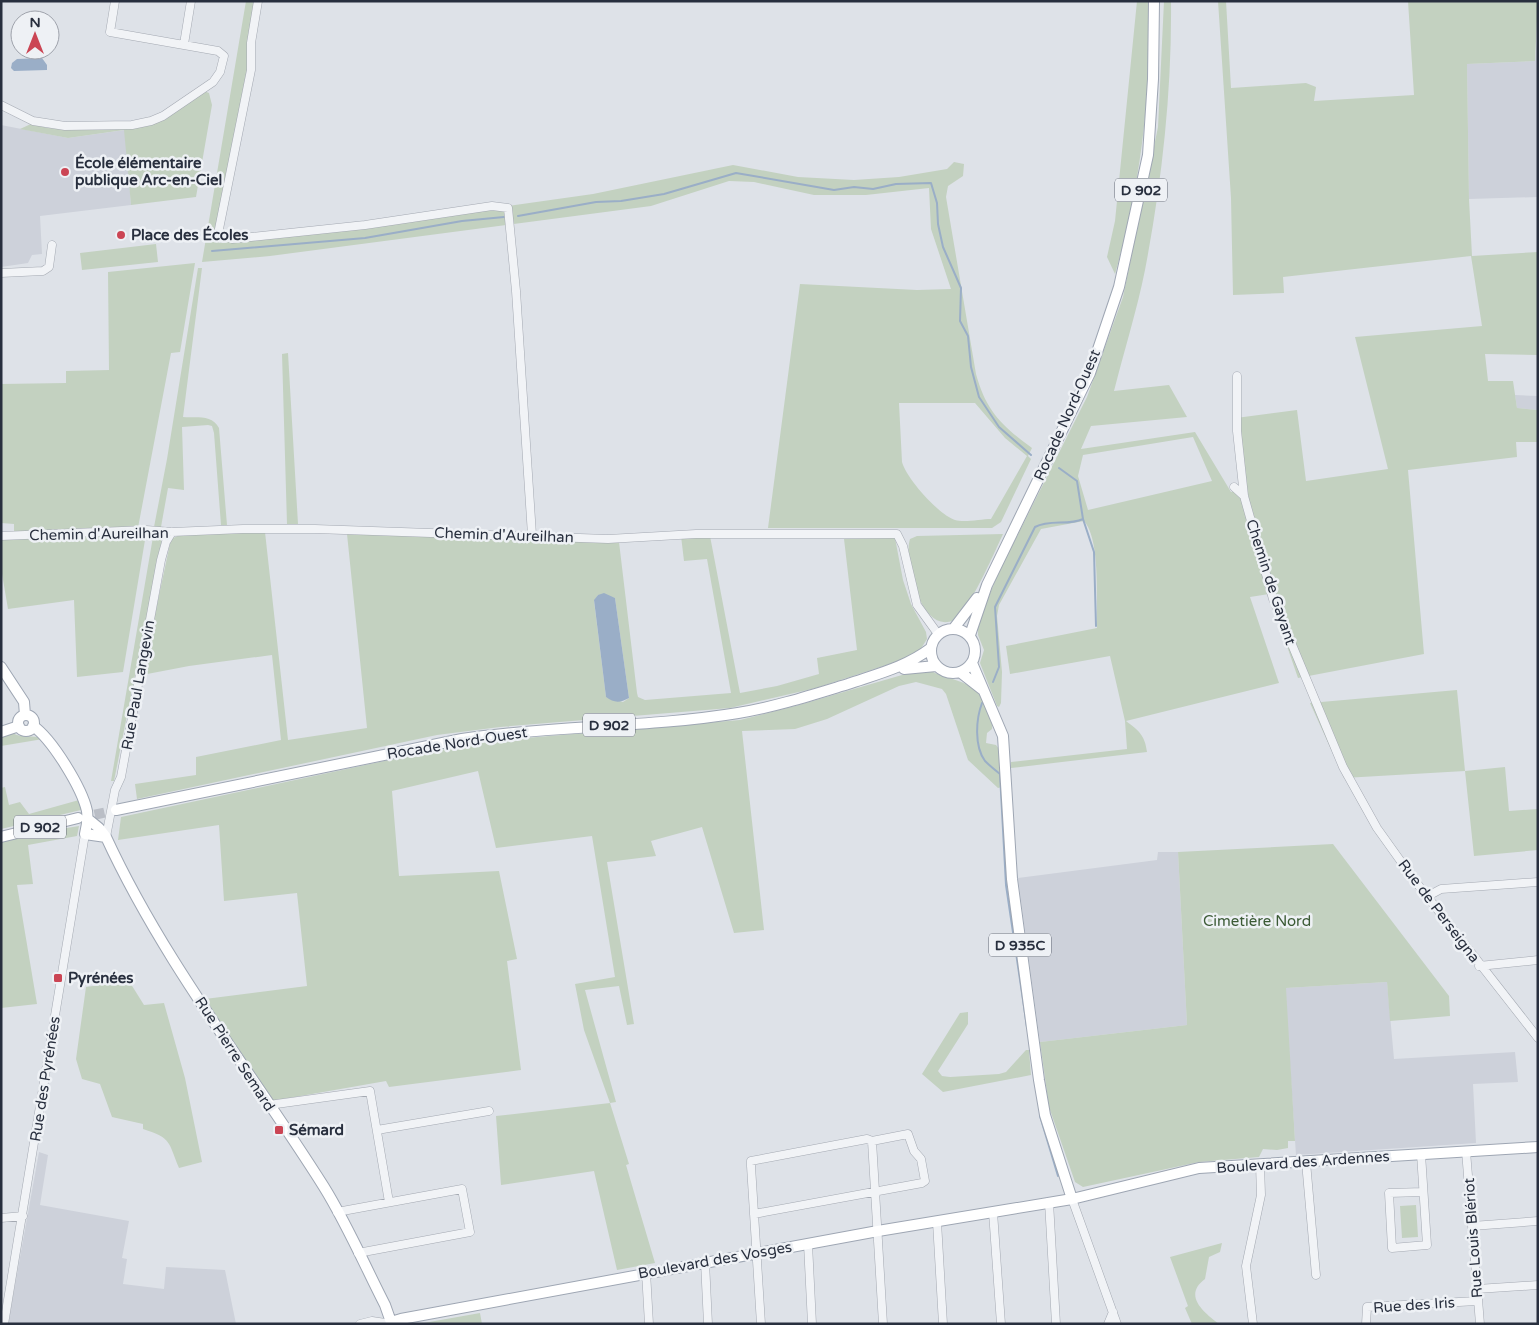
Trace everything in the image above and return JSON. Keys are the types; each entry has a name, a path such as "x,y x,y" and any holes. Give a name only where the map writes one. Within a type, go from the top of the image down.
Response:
{"main road":[{"name":"Rocade Nord-Ouest","path":"970,635 986,584 1090,373 1119,287 1148,155 1153,79 1154,1"},
{"name":"Rocade Nord-Ouest","path":"954,628 986,584"},
{"path":"954,628 970,635 976,649 972,663 960,672 946,672 936,666 932,659 931,648 938,634 954,628"},
{"name":"Rocade Nord-Ouest","path":"116,810 506,732 738,713 798,700 888,671 916,660 931,648"},
{"name":"D 935C","path":"972,663 1003,736 1012,879 1045,1115 1072,1199"},
{"name":"Rocade Nord-Ouest","path":"888,671 936,666"},
{"name":"Rue Pierre Semard","path":"1,667 24,702 25,715 32,717 33,726 43,733 64,764 85,804 83,818 85,834"},
{"name":"D 935C","path":"960,672 984,691"},
{"path":"19,726 19,719 25,715"},
{"path":"19,726 25,731 33,726"},
{"path":"1,732 19,726"},
{"name":"Rue Pierre Semard","path":"83,818 99,828 106,838 140,906 213,1023 324,1188 385,1305 391,1323"},
{"name":"D 902","path":"1,836 83,818"},
{"path":"85,834 106,838"},
{"name":"Boulevard des Ardennes","path":"1072,1199 1199,1168 1538,1147"},
{"name":"Boulevard des Vosges","path":"391,1323 401,1319 646,1272 1072,1199"}],"street":[{"path":"1,106 33,121 65,126 132,125 151,121 214,82 220,72 224,56 218,51 110,32 115,1"},
{"path":"184,44 191,1"},
{"path":"258,1 251,43 250,70 219,229 221,234 232,238 364,225 492,206 508,208 516,291 532,536"},
{"path":"1,273 43,271 49,267 52,245"},
{"name":"Chemin de Gayant","path":"1236,376 1237,431 1244,496 1282,621 1348,778"},
{"path":"1234,487 1244,496"},
{"name":"Chemin d'Aureilhan","path":"1,536 146,530 172,532 315,529 608,539 696,534 896,534 903,546 907,570 917,605 938,634"},
{"name":"Rue Paul Langevin","path":"106,838 115,790 121,777 161,560 172,532"},
{"name":"Rue de Perseigna","path":"1348,778 1395,854 1480,966 1538,1038"},
{"name":"Rue des Pyrénées","path":"4,1324 85,834"},
{"path":"1428,896 1434,891 1441,889 1538,882"},
{"path":"1480,966 1538,960"},
{"path":"268,1105 370,1091 389,1202"},
{"path":"377,1130 489,1111"},
{"path":"754,1214 876,1192 925,1181 921,1159 914,1151 910,1135 872,1141 866,1139 751,1161 754,1214 758,1253 761,1324"},
{"path":"872,1141 884,1324"},
{"name":"Rue Louis Blériot","path":"1466,1151 1480,1324"},
{"path":"1421,1154 1427,1245 1392,1248 1389,1193 1423,1192"},
{"path":"1306,1162 1316,1275"},
{"path":"1253,1324 1246,1266 1261,1195 1260,1165"},
{"path":"337,1212 462,1189 470,1232 358,1253"},
{"path":"1072,1199 1117,1324"},
{"path":"1049,1202 1056,1324"},
{"path":"993,1212 1000,1324"},
{"path":"1,1218 23,1216"},
{"path":"1472,1226 1538,1221"},
{"path":"937,1222 943,1324"},
{"path":"808,1244 812,1324"},
{"path":"705,1262 708,1324"},
{"path":"646,1272 649,1324"},
{"path":"1477,1289 1538,1285"},
{"name":"Rue des Iris","path":"1366,1324 1368,1307 1477,1301"},
{"path":"1108,1324 1113,1312"},
{"name":"Boulevard des Vosges","path":"360,1324 372,1321 391,1323"}],"shaded area":[{"path":"1538,32 1538,197 1469,199 1467,64 1535,61"},
{"name":"École élémentaire publique Arc-en-Ciel","path":"1,125 68,138 125,130 131,205 40,216 42,254 32,255 28,263 1,267"},
{"path":"1515,395 1538,396 1538,410 1517,408"},
{"path":"1158,852 1178,852 1187,1025 1040,1042 1018,878 1157,860"},
{"path":"1387,982 1394,1059 1515,1052 1518,1082 1473,1084 1476,1143 1296,1155 1285,988"},
{"path":"39,1152 48,1155 40,1205 129,1221 122,1258 127,1259 123,1284 164,1289 166,1267 225,1270 236,1324 8,1324"}],"green space":[{"path":"246,1 260,1 219,243 312,234 593,194 733,165 798,177 854,180 899,177 947,169 954,162 964,164 963,176 948,186 946,197 976,374 985,398 996,417 1032,448 1028,456 1031,459 1001,522 992,528 768,528 800,284 917,290 951,289 931,229 929,188 866,195 814,195 754,182 729,181 651,206 270,256 202,262","holes":["899,403 975,403 1005,438 1027,456 991,519 959,521 948,517 932,504 916,486 905,469 902,462"]},
{"path":"1137,1 1150,1 1146,105 1143,139 1132,205 1115,274 1107,257 1115,221"},
{"path":"1164,1 1171,1 1168,102 1161,170 1142,285 1114,391 1169,385 1187,417 1091,426 1081,449 1195,432 1231,492 1245,488 1236,418 1297,410 1306,481 1388,469 1355,337 1482,326 1471,256 1283,277 1284,293 1233,295 1231,198 1218,1 1226,1 1231,88 1306,83 1316,87 1314,101 1414,95 1408,1 1538,1 1535,61 1467,64 1469,199 1472,256 1538,252 1538,355 1485,354 1488,381 1513,381 1517,408 1538,410 1538,442 1516,442 1517,457 1408,470 1424,654 1298,678 1269,594 1250,597 1279,683 1126,721 1134,727 1145,741 1147,752 1011,768 1011,762 1127,749 1125,721 1110,656 1010,674 1006,646 1097,628 1095,556 1093,542 1084,521 1041,529 999,605 997,616 1002,672 1001,703 999,707 980,663 984,650 978,635 978,624 997,576 1087,397 1123,297 1158,127","holes":["1193,437 1212,481 1088,510 1078,476 1083,455"]},
{"path":"204,91 209,93 212,105 196,197 131,205 124,130 68,138 20,129 33,123 47,128 67,129 148,125"},
{"path":"156,244 158,262 82,270 80,253"},
{"path":"195,263 180,352 171,353 137,533 146,534 123,672 77,677 74,600 8,609 1,568 1,540 14,540 14,524 1,523 1,384 66,383 66,371 109,370 108,272"},
{"path":"198,268 202,268 183,417 208,419 219,428 227,525 221,525 214,433 212,426 208,425 182,427 184,490 168,488 161,527 154,527 167,459"},
{"path":"288,353 298,524 287,524 282,354"},
{"path":"154,531 160,534 162,539 114,781 111,781"},
{"path":"265,532 288,740 367,728 347,534 619,542 637,693 638,697 645,700 731,693 707,559 684,561 681,536 710,536 740,693 777,686 819,674 817,658 857,650 844,539 895,538 903,580 911,604 926,632 927,639 917,655 816,688 730,708 500,727 437,735 137,799 135,784 196,775 196,757 281,740 272,655 189,666 142,675 171,539 184,533","holes":["598,595 615,598 629,698 623,702 606,697 594,601"]},
{"path":"1003,534 974,594 960,615 954,620 942,622 932,617 924,607 912,578 909,563 910,539 917,536"},
{"path":"926,668 962,682 977,691 983,699 992,722 992,729 987,733 986,743 996,745 999,749 1002,787 998,788 968,760 946,694 942,689 916,682 899,686 827,719 795,729 742,731 764,930 734,933 702,827 651,841 656,856 607,862 634,1024 627,1025 619,986 585,990 616,1102 610,1103 584,1030 575,984 615,977 592,836 496,848 478,771 392,791 399,876 499,871 517,959 507,961 521,1070 389,1087 386,1081 272,1101 205,999 307,986 297,893 224,901 219,825 118,840 121,817 417,754 491,741 740,720"},
{"path":"1457,690 1465,771 1344,778 1310,703"},
{"path":"13,733 20,736 43,739 1,746 1,737"},
{"path":"1505,767 1509,811 1538,809 1538,850 1474,856 1465,771"},
{"path":"5,787 9,805 20,802 29,814 79,800 81,810 1,829 1,788"},
{"path":"79,826 77,836 28,845 33,884 17,885 37,1004 1,1008 1,842 24,835"},
{"name":"Cimetière Nord","path":"1333,844 1449,996 1450,1016 1390,1021 1387,982 1286,988 1295,1141 1288,1141 1288,1148 1277,1150 1263,1149 1259,1157 1199,1162 1083,1187 1075,1182 1049,1107 1040,1042 1187,1025 1178,852"},
{"path":"129,981 144,1005 164,1003 185,1078 202,1162 179,1168 168,1142 164,1138 143,1129 143,1124 112,1117 100,1084 82,1079 76,1059 86,987"},
{"path":"968,1012 968,1024 938,1071 942,1076 999,1074 1006,1072 1026,1050 1029,1050 1031,1075 943,1092 922,1074 960,1013"},
{"path":"610,1103 629,1164 626,1165 655,1263 617,1270 594,1171 501,1185 496,1116"},
{"path":"1416,1205 1418,1237 1402,1238 1400,1206"},
{"path":"1222,1243 1220,1252 1209,1257 1205,1279 1198,1285 1196,1292 1198,1304 1219,1324 1192,1324 1185,1308 1188,1306 1170,1257"},
{"path":"480,1313 482,1324 418,1324"}],"water":[{"path":"16,60 43,60 47,65 47,70 14,71 11,68 12,63"},
{"path":"604,593 615,598 629,698 623,701 614,701 606,697 594,600 598,595"}],"waterway":[{"path":"518,216 596,202 621,201 664,194 736,173 834,190 854,187 873,189 896,184 931,183 937,203 938,224 943,247 961,288 960,321 968,336 971,367 979,397 999,427 1031,455"},
{"path":"212,251 365,238 462,221 504,217"},
{"path":"993,682 999,667 995,607 1035,527 1047,523 1071,522 1083,519 1077,481 1059,468"},
{"path":"1083,519 1094,552 1096,626"},
{"path":"982,703 977,724 979,748 985,761 1000,774 1006,885 1027,1027"},
{"path":"1040,1116 1058,1176"}],"tunnel":[{"path":"80,818 116,810"}],"place":[{"name":"École élémentaire publique Arc-en-Ciel","path":"65,172"},
{"name":"Place des Écoles","path":"121,235"},
{"name":"Pyrénées","path":"58,978"},
{"name":"Sémard","path":"279,1130"}]}
